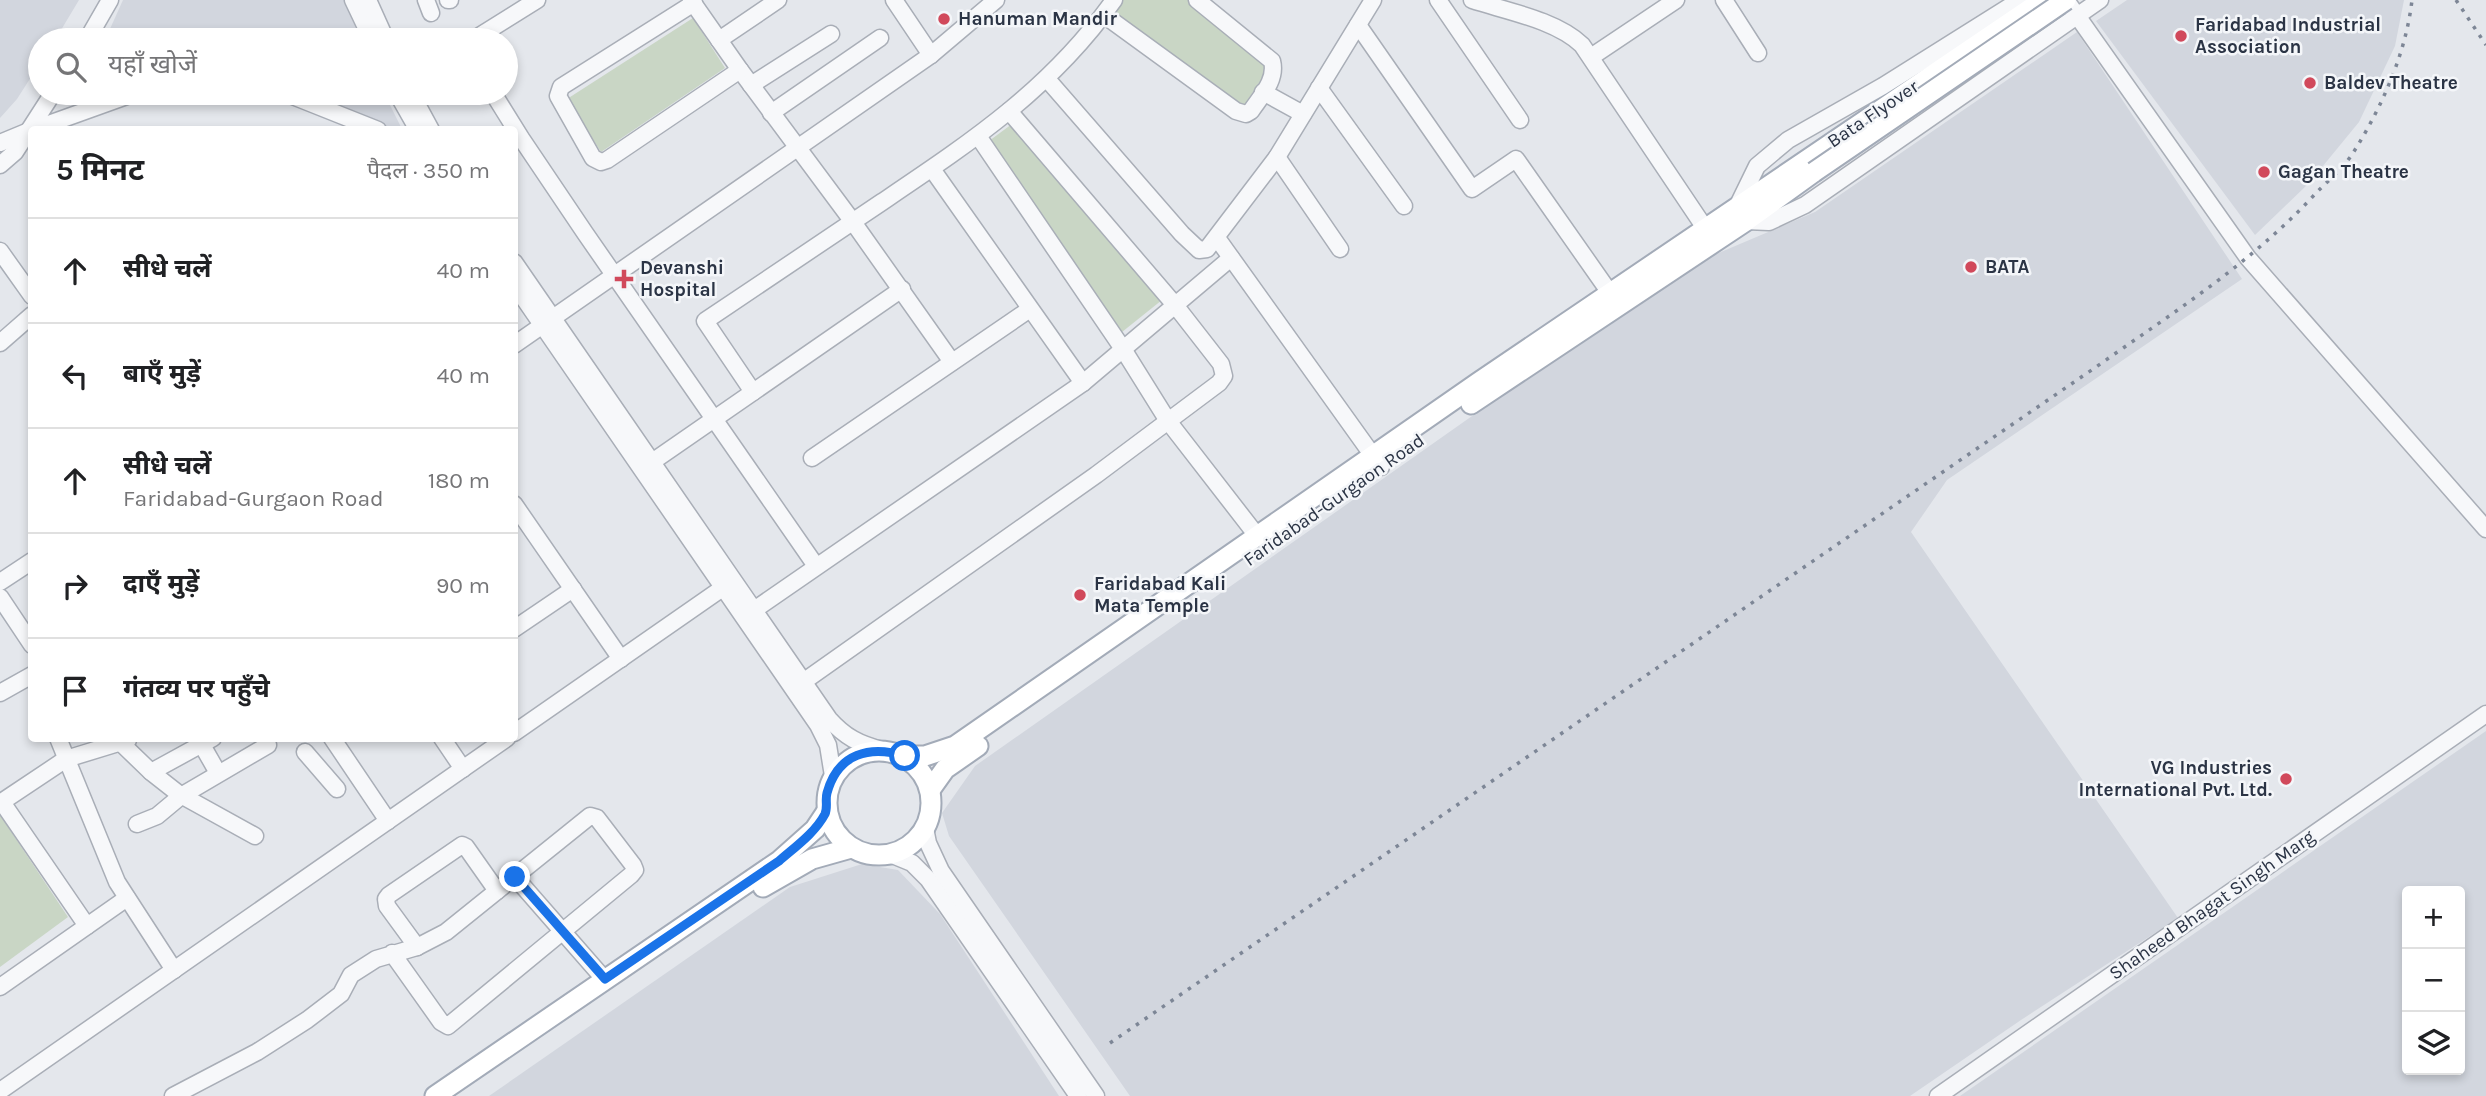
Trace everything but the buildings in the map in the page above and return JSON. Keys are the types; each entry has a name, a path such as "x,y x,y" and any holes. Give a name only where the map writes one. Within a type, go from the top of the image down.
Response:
{"main road":[{"name":"Bata Flyover","path":"1710,235 2043,0"},
{"name":"Bata Flyover","path":"1810,165 2070,5"},
{"name":"Faridabad-Gurgaon Road","path":"930,790 944,769 1610,293 1710,235"},
{"name":"Faridabad-Gurgaon Road","path":"905,756 925,756 955,746 1258,537 1487,393 1710,235"},
{"path":"882,750 905,756 921,770 930,790 931,809 925,828 911,845 890,854 872,855 851,848 836,835 827,811 826,796 833,776 846,761 865,751 882,750"},
{"path":"435,1096 779,861 815,829 827,811"},
{"path":"457,1096 776,878 812,859 851,848"}],"street":[{"path":"94,28 110,0"},
{"path":"354,0 367,28"},
{"path":"368,0 381,28"},
{"path":"492,28 537,0"},
{"path":"719,40 778,0"},
{"path":"894,0 931,55"},
{"path":"518,342 931,55 996,0"},
{"path":"753,392 705,321 978,136 1047,79 1093,30 1114,0"},
{"path":"1104,15 1236,111 1246,114 1251,111 1273,72 1272,61 1197,0"},
{"path":"1047,79 1199,250 1207,249 1276,157 1373,0"},
{"path":"1438,0 1520,120"},
{"path":"1472,0 1573,36 1591,57 1710,235"},
{"path":"1591,57 1676,0"},
{"path":"1724,0 1758,53"},
{"path":"2021,0 1788,141 1757,166 1741,214 1769,222 1805,205 2070,5 2100,0"},
{"path":"740,70 601,162 593,158 560,101 558,92 561,87 692,2 902,289 952,362"},
{"path":"2070,5 2248,258 2486,529"},
{"path":"1357,25 1472,189 1516,159 1610,293"},
{"path":"751,85 831,34"},
{"path":"771,113 880,38"},
{"path":"1319,88 1404,206"},
{"path":"1263,92 1303,114"},
{"path":"33,126 46,105"},
{"path":"42,126 101,105"},
{"path":"315,105 368,126"},
{"path":"404,105 416,126"},
{"path":"417,105 429,126"},
{"path":"500,105 514,126"},
{"path":"803,682 1097,475 1219,383 1224,376 1221,365 1175,305 1009,111"},
{"path":"0,143 28,131"},
{"path":"518,133 816,566"},
{"path":"0,165 15,152 28,134"},
{"path":"978,136 1123,349 1168,421 1258,537"},
{"path":"1276,157 1340,249"},
{"path":"932,169 1083,383"},
{"path":"1217,238 1377,462"},
{"path":"0,251 28,290"},
{"path":"754,610 1083,383 1231,258"},
{"path":"518,269 547,321 818,724 828,745 833,776"},
{"path":"518,288 547,321 652,462 829,719 842,734 853,741 882,750"},
{"path":"652,462 902,289"},
{"path":"812,458 1030,309"},
{"path":"0,343 28,318"},
{"path":"518,510 621,659"},
{"path":"0,582 28,564"},
{"path":"518,730 724,587"},
{"path":"518,626 573,589"},
{"path":"0,597 28,639"},
{"path":"0,694 28,677"},
{"name":"Shaheed Bhagat Singh Marg","path":"1938,1096 2486,713"},
{"path":"60,742 111,870 174,970"},
{"path":"87,926 1,802 66,759 123,742"},
{"path":"127,742 151,772 181,796 255,836"},
{"path":"151,772 202,742"},
{"path":"204,742 218,773"},
{"path":"335,742 388,821"},
{"path":"445,742 463,769"},
{"path":"0,1091 501,742"},
{"path":"137,824 157,816 181,796 268,745"},
{"path":"305,752 339,790 361,782"},
{"path":"173,1096 257,1052 307,1020 341,994 351,975 376,959 392,953 417,947 446,932 585,819 593,816 597,818 635,870 448,1026 441,1022 392,953"},
{"path":"925,828 928,843 941,871 1096,1096"},
{"path":"417,947 387,906 386,899 389,895 462,845 467,847 498,891"},
{"path":"890,854 912,863 928,879 1078,1096"},
{"path":"515,877 605,979"},
{"path":"0,987 127,898"}],"shaded area":[{"path":"0,0 79,0 62,28 28,28 28,82 0,118"},
{"path":"123,0 344,0 356,28 110,28"},
{"path":"2127,0 2404,0 2395,46 2359,122 2309,183 2255,235 2096,21"},
{"path":"2077,32 2242,279 1947,480 1911,532 2178,918 1910,1096 1130,1096 949,836 942,813 975,766 1681,269 1815,212"},
{"path":"327,105 390,105 400,126 380,126"},
{"path":"2486,731 2486,1096 1960,1096"},
{"path":"862,864 898,870 940,914 1059,1096 489,1096 790,887"}],"green space":[{"path":"1123,0 1189,0 1270,66 1244,106 1115,13"},
{"path":"693,18 725,68 601,152 567,99"},
{"path":"1012,124 1162,300 1122,332 989,141"},
{"path":"0,815 68,917 0,967"}],"railway":[{"path":"1110,1043 2096,367 2240,264 2292,217 2353,153 2374,117 2391,79 2404,40 2412,0"},
{"path":"2456,0 2486,45"}],"place":[{"name":"Hanuman Mandir","path":"944,19"},
{"name":"Faridabad Industrial Association","path":"2181,36"},
{"name":"Baldev Theatre","path":"2310,83"},
{"name":"Gagan Theatre","path":"2264,172"},
{"name":"BATA","path":"1971,267"},
{"name":"Devanshi Hospital","path":"624,279"},
{"name":"Faridabad Kali Mata Temple","path":"1080,595"},
{"name":"VG Industries International Pvt. Ltd.","path":"2286,779"}],"route":[{"path":"515,877 605,979 779,861 804,839 815,829 827,811 826,796 833,776 846,761 865,751 886,750 905,756"}]}
